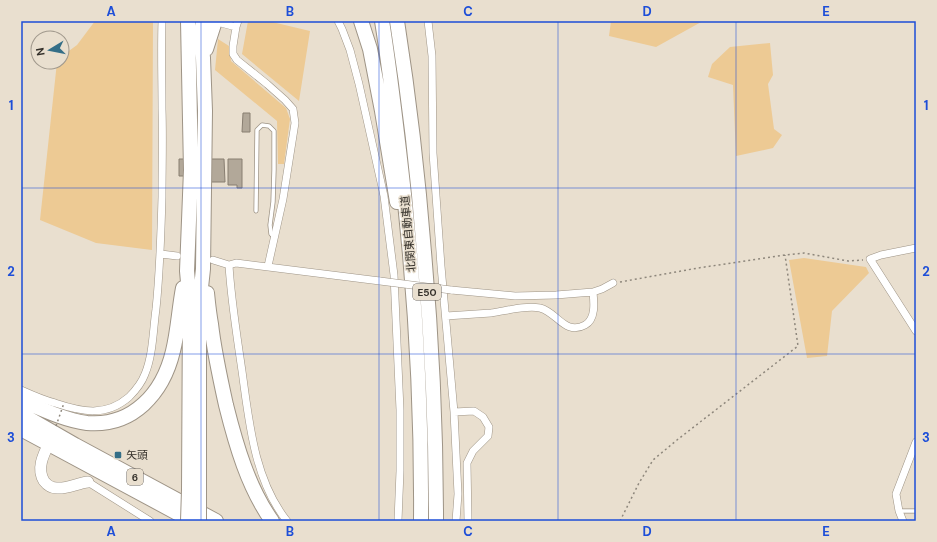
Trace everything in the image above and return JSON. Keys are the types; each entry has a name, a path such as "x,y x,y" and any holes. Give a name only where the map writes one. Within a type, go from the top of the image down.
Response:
{"highway":[{"path":"203,21 201,33 204,58 208,265 216,356 222,388 237,444 254,490 263,508 272,521"},
{"path":"361,21 370,49 382,111 396,200 418,363"},
{"name":"北関東自動車道","path":"382,21 405,197 413,279 418,363 421,521"},
{"name":"北関東自動車道","path":"398,21 420,197 432,362 436,469 436,521"},
{"path":"204,58 218,22"},
{"path":"189,24 191,170 187,271 190,305 194,493 199,521"},
{"path":"188,521 194,493 199,306 208,265"},
{"path":"21,400 56,415 87,423 100,423 115,420 127,416 137,410 155,393 168,367 173,351 180,303 187,271"},
{"name":"6","path":"21,414 192,521"},
{"name":"6","path":"21,429 53,434 216,521"},
{"path":"166,506 183,521"}],"street":[{"path":"21,390 72,409 98,411 110,408 130,396 144,375 152,344 161,254 162,21"},
{"path":"338,21 350,50 359,84 384,196 392,261 395,291 400,410 398,521"},
{"path":"428,21 432,56 434,153 454,412 458,494 456,521"},
{"path":"218,22 237,24 233,54 237,60 267,84 293,109 295,123 283,199 268,266"},
{"path":"916,248 870,259 916,331"},
{"path":"161,254 177,256"},
{"path":"208,265 229,265 236,263 268,266 450,290 515,296 593,292 613,283"},
{"path":"229,265 237,341 247,407 258,462 264,481 272,498 287,521"},
{"path":"446,316 539,308 548,311 562,324 571,328 578,327 585,325 591,320 594,300 593,292"},
{"path":"454,412 474,411 483,417 489,427 488,436 473,451 467,463 468,521"},
{"path":"53,434 41,467 41,475 45,483 51,487 58,488 88,482 150,521"},
{"path":"903,521 899,511 896,494 916,442"}],"lane":[{"path":"256,211 257,130 262,125 269,126 274,131 273,202 270,225 271,234 275,238"},
{"path":"899,511 916,511"}],"path":[{"path":"613,283 698,268 804,253 848,261 870,259"},
{"path":"620,521 639,483 653,460 676,440 798,346 784,255"},
{"path":"53,434 64,403"}],"shaded area":[{"path":"95,21 153,21 152,250 96,243 40,220 56,70 70,70 70,50 77,45"},
{"path":"248,21 268,21 310,31 299,101 242,54"},
{"path":"611,21 703,21 656,47 609,36"},
{"path":"218,39 229,46 231,61 286,108 290,119 284,164 278,164 277,121 215,70"},
{"path":"770,43 773,75 768,84 774,129 782,135 773,148 736,156 733,85 708,77 712,64 730,47"},
{"path":"804,258 866,267 869,273 832,311 827,356 807,358 789,260"}],"building":[{"path":"243,113 250,113 250,132 242,132"},
{"path":"179,159 224,159 225,182 202,182 185,176 179,176"},
{"path":"228,159 242,159 242,188 237,188 237,185 228,185"}],"place":[{"name":"矢頭","path":"118,455"}]}
